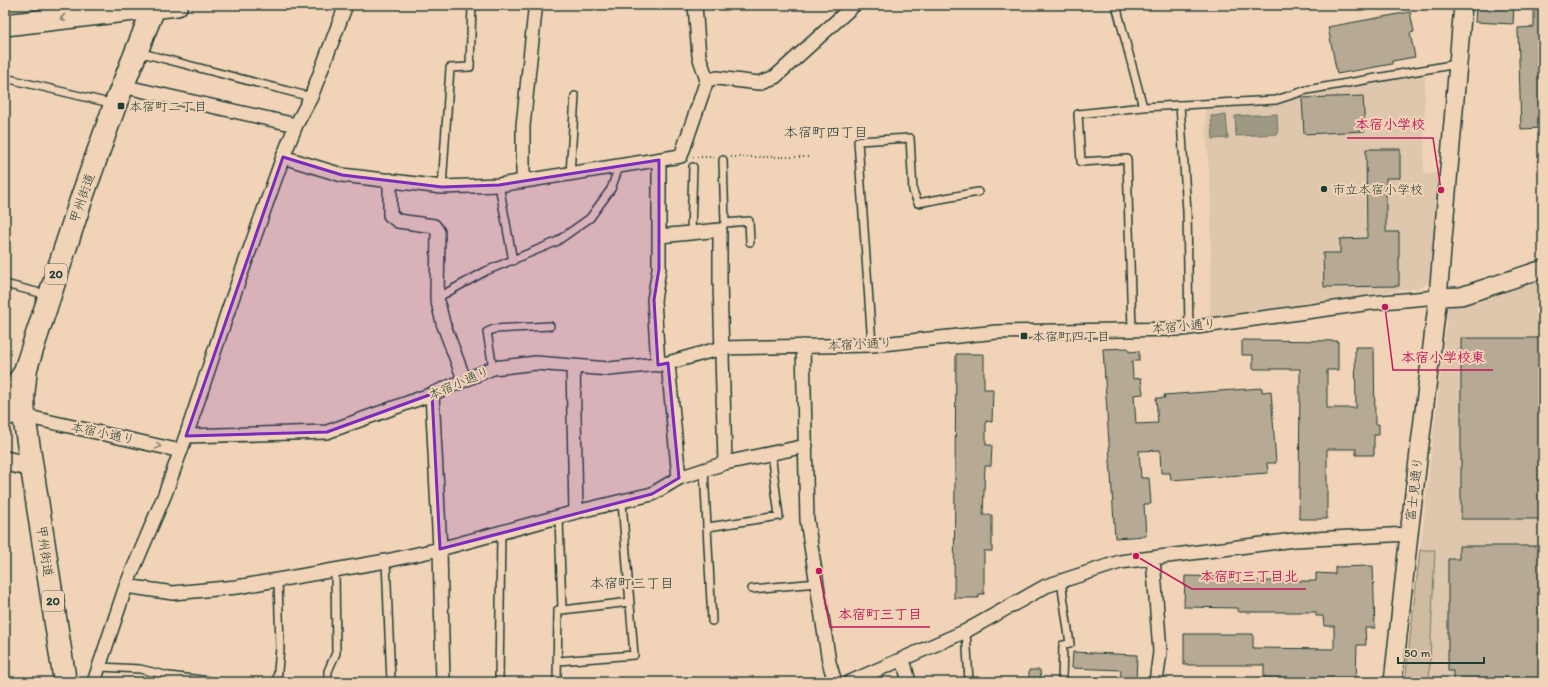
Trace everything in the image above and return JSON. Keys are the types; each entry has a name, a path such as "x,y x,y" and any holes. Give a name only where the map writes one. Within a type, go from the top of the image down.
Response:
{"highway":[{"name":"20","path":"137,49 154,6"},
{"name":"甲州街道","path":"29,360 49,296 119,95 137,49"},
{"name":"20","path":"15,417 23,396 29,360"},
{"name":"甲州街道","path":"15,417 29,444 65,682"}],"main road":[{"path":"5,25 154,6 177,5"},
{"path":"5,406 11,390 29,360"},
{"path":"5,461 33,467"}],"street":[{"path":"94,682 126,586 165,494 181,451 283,157 296,125 311,97 346,5"},
{"path":"283,157 342,175 442,187 499,185 681,156 707,80 699,56 695,5"},
{"path":"707,80 717,78 759,83 775,77 854,5"},
{"name":"富士見通り","path":"1393,682 1409,534 1438,297 1463,5"},
{"path":"523,181 524,126 535,11"},
{"path":"119,95 296,125"},
{"path":"659,160 659,269 654,300 679,478"},
{"path":"390,180 390,215 398,221 434,226 438,232 437,298 443,323 464,379"},
{"path":"660,236 691,233 723,227 721,348 725,463"},
{"name":"本宿小通り","path":"186,436 327,432 432,394 492,368 536,363 609,369 663,364 687,359 721,348 872,345 997,332 1189,328 1371,303 1461,296 1543,269"},
{"path":"803,346 807,520 829,662 835,682"},
{"path":"573,366 576,512"},
{"path":"432,394 440,549 443,682"},
{"name":"本宿小通り","path":"15,417 181,451"},
{"path":"126,586 173,593 237,587 386,561 440,549 559,516 652,494 679,478 725,463 806,446"},
{"path":"850,682 966,631 1046,586 1120,562 1294,540 1409,534"},
{"path":"1153,558 1160,652 1156,682"},
{"path":"903,659 909,682"}],"lane":[{"path":"442,187 450,68 470,67 472,5"},
{"path":"1116,5 1143,107"},
{"path":"137,49 311,97"},
{"path":"1132,330 1127,159 1081,162 1078,114 1143,107 1276,100 1308,90 1457,64"},
{"path":"5,78 119,95"},
{"path":"570,174 575,96"},
{"path":"1180,105 1187,211 1189,328"},
{"path":"872,345 858,141 910,138 913,191 918,203 978,192"},
{"path":"722,158 723,227 749,221 750,242"},
{"path":"437,298 486,271 556,242 590,218 610,189 619,167"},
{"path":"691,233 693,167"},
{"path":"499,185 513,260"},
{"path":"5,284 49,296"},
{"path":"492,368 487,332 494,329 550,326"},
{"path":"708,527 779,516 771,453"},
{"path":"704,470 712,621"},
{"path":"558,661 634,655 622,502"},
{"path":"559,516 562,610"},
{"path":"499,682 501,533"},
{"path":"386,561 391,682"},
{"path":"328,682 328,671 336,653 335,570"},
{"path":"278,580 280,648 278,682"},
{"path":"1061,581 1070,644 1063,645 1062,682"},
{"path":"752,589 817,583"},
{"path":"557,682 558,610 630,602"},
{"path":"966,631 969,682"},
{"path":"100,667 140,669 169,676 218,682"}],"path":[{"path":"681,156 722,158 810,157"}],"highlighted area":[{"path":"283,157 342,175 442,187 499,185 659,160 659,269 654,300 658,365 668,363 679,478 652,494 440,549 432,394 327,432 186,436"}],"shaded area":[{"name":"市立本宿小学校","path":"1425,74 1424,174 1439,173 1430,282 1422,287 1210,317 1211,204 1205,108 1274,105 1323,91"},
{"path":"1277,114 1278,134 1236,136 1235,116"},
{"path":"1226,115 1228,138 1213,139 1211,116"},
{"path":"1543,277 1543,682 1405,682 1448,307"},
{"path":"1420,550 1435,550 1429,682 1405,682"}],"building":[{"path":"1476,5 1514,5 1513,24 1475,22"},
{"path":"1534,5 1543,5 1543,128 1521,129 1518,28 1534,27"},
{"path":"1410,12 1414,32 1410,33 1415,57 1392,61 1392,64 1337,74 1328,27"},
{"path":"1363,96 1365,131 1304,134 1302,98"},
{"path":"1366,149 1400,149 1400,178 1386,178 1386,232 1399,232 1399,286 1324,287 1323,253 1340,253 1340,239 1367,238"},
{"path":"1461,338 1543,338 1543,519 1461,519"},
{"path":"1242,340 1338,341 1338,370 1327,370 1327,408 1356,408 1355,347 1374,347 1375,424 1379,424 1379,435 1374,435 1374,455 1356,455 1356,449 1327,449 1327,519 1299,519 1300,369 1253,369 1253,355 1242,355"},
{"path":"1128,348 1129,352 1139,351 1139,361 1132,361 1133,379 1141,378 1143,394 1134,395 1136,424 1158,423 1156,398 1165,398 1164,395 1262,388 1262,392 1271,391 1276,463 1267,463 1268,473 1171,480 1170,473 1161,473 1160,450 1139,451 1141,478 1149,478 1151,504 1144,504 1146,536 1115,538 1103,349"},
{"path":"956,354 984,354 984,389 993,389 992,422 986,421 986,445 992,445 991,466 985,466 983,515 992,515 992,551 984,551 984,594 979,594 979,598 954,598"},
{"path":"1459,546 1543,546 1543,682 1453,682 1453,671 1448,671 1448,559 1459,559"},
{"path":"1373,566 1375,628 1365,628 1366,645 1357,645 1356,679 1264,678 1264,665 1184,665 1184,634 1253,634 1253,648 1334,649 1334,626 1324,626 1323,616 1316,616 1316,612 1238,612 1238,608 1184,607 1185,576 1234,577 1234,581 1316,581 1316,573 1335,574 1335,567"},
{"path":"1073,652 1137,655 1136,682 1120,682 1121,670 1072,668"},
{"path":"1029,670 1040,670 1041,681 1029,681"}],"place":[{"name":"本宿町二丁目","path":"121,106"},
{"name":"市立本宿小学校","path":"1324,189"},
{"name":"本宿小学校","path":"1441,190"},
{"name":"本宿小学校東","path":"1385,307"},
{"name":"本宿町四丁目","path":"1024,336"},
{"name":"本宿町三丁目北","path":"1136,556"},
{"name":"本宿町三丁目","path":"819,571"}],"district":[{"name":"本宿町四丁目","path":"826,132"},
{"name":"本宿町三丁目","path":"632,583"}]}
